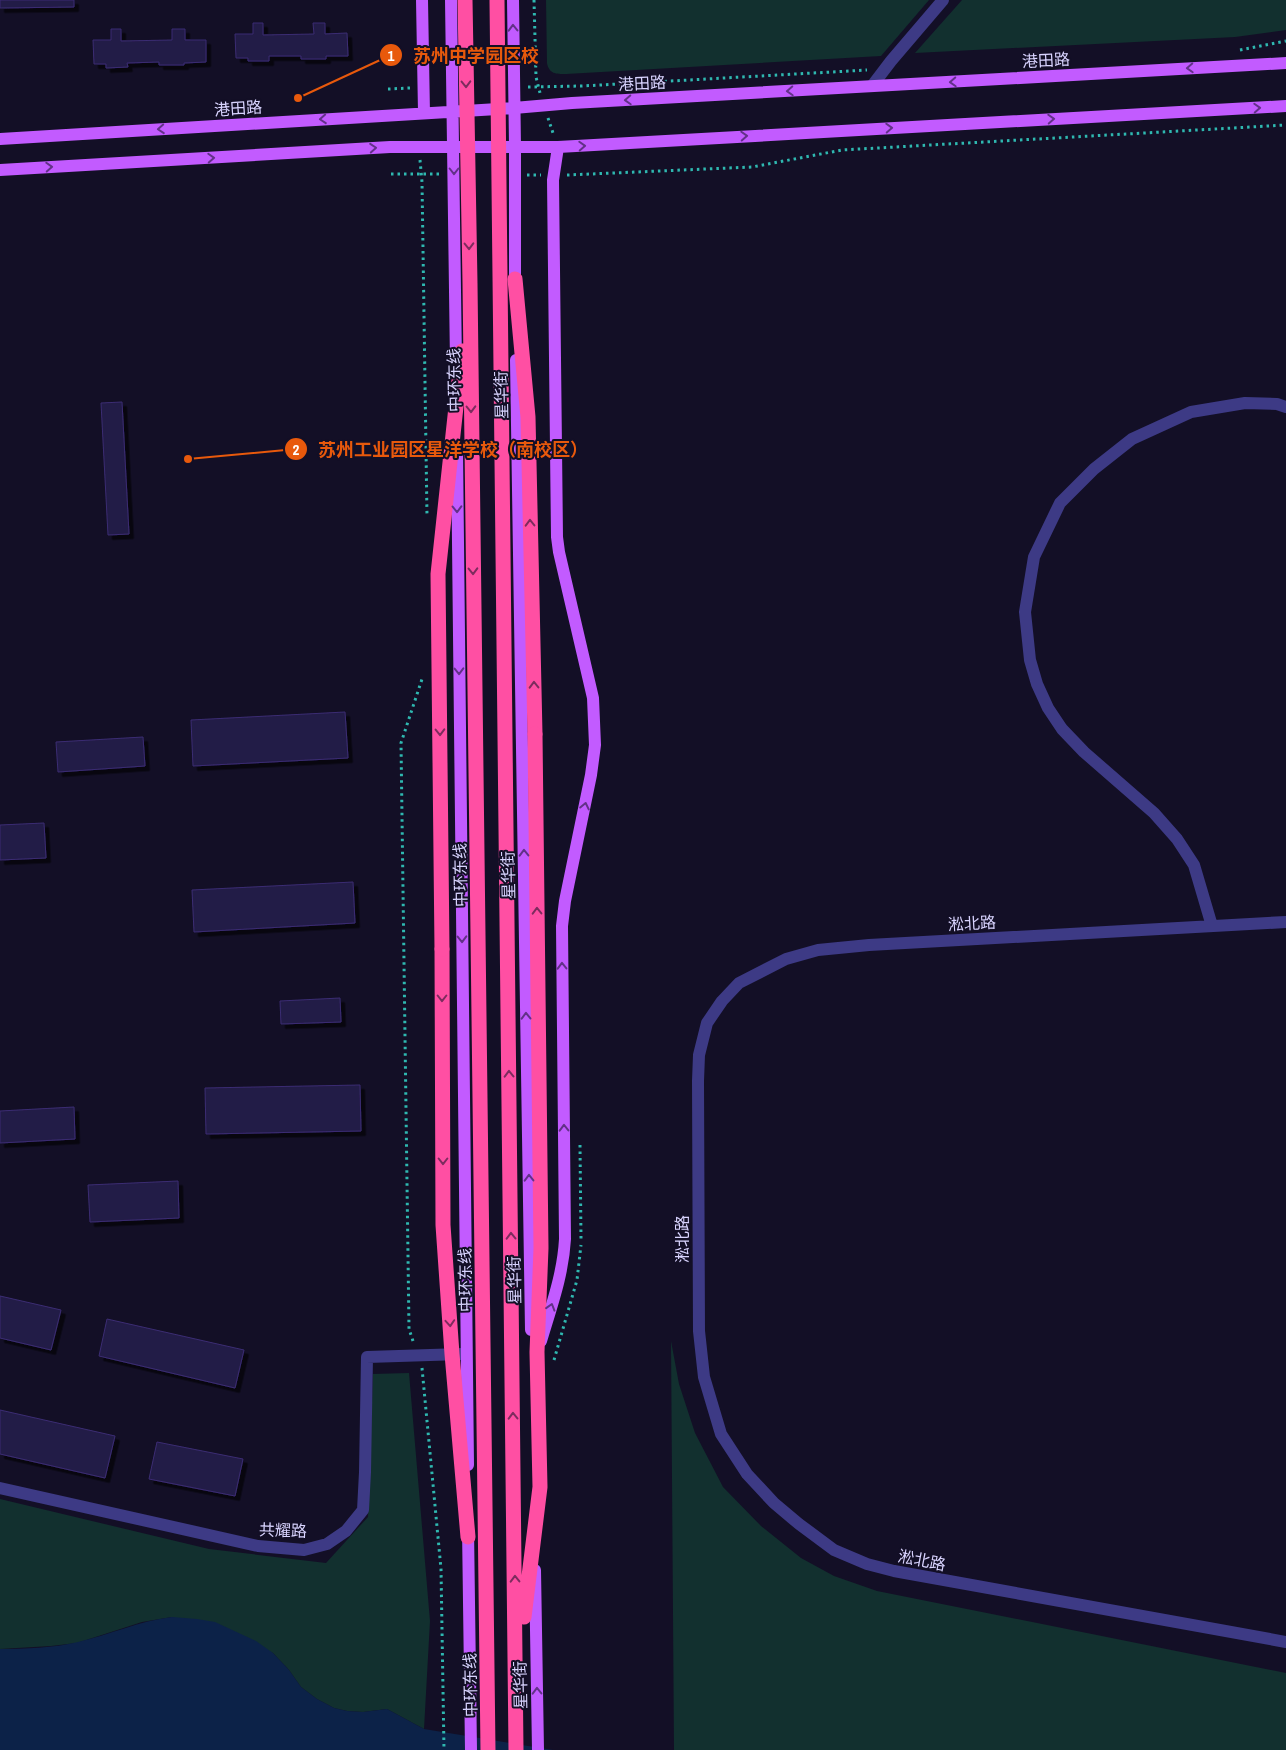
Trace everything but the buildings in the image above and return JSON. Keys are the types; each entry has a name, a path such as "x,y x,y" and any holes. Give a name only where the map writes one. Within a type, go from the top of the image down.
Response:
{"highway":[{"name":"中环东线","path":"465,0 488,1750"},
{"path":"497,0 516,1750"},
{"path":"515,278 528,417 535,734 541,1248 537,1352 540,1487 516,1676"},
{"path":"468,1537 443,1225 438,574 470,283"}],"main road":[{"path":"419,113 418,88 422,0"},
{"path":"451,0 471,1745"},
{"name":"星华街","path":"513,0 516,146 515,278 538,1745"},
{"name":"港田路","path":"0,139 572,103 1286,63"},
{"path":"0,170 390,147 558,147 1286,106"},
{"path":"532,1370 564,1260 562,926 565,901 592,775 594,745 593,698 557,537 554,175 558,147"}],"street":[{"path":"872,86 944,0"},
{"path":"1212,926 1194,865 1177,839 1154,813 1084,752 1062,729 1048,708 1037,684 1030,660 1025,612 1034,557 1060,503 1094,468 1132,439 1191,412 1246,403 1286,406"},
{"name":"淞北路","path":"1286,922 869,945 818,950 786,959 739,983 722,1001 707,1022 698,1055 699,1331 704,1377 721,1434 748,1474 774,1503 798,1524 834,1550 867,1564 894,1572 1286,1642"},
{"name":"共耀路","path":"0,1488 258,1546 304,1550 327,1544 346,1531 363,1510 366,1357 467,1355"}],"path":[{"path":"1237,50 1286,41"},
{"path":"514,87 582,86 885,69"},
{"path":"410,79 418,88 419,113"},
{"path":"388,89 418,88"},
{"path":"515,174 554,175 752,166 842,150 1286,125"},
{"path":"419,147 427,518"},
{"path":"392,174 454,174"},
{"path":"424,674 402,743 409,1329 422,1369 441,1569 444,1750"}],"green space":[{"path":"546,0 929,0 881,56 559,74 551,71 547,63"},
{"path":"962,0 1286,0 1286,30 1235,37 915,53"},
{"path":"671,1341 679,1384 695,1433 723,1487 761,1526 801,1558 834,1576 877,1591 1286,1673 1286,1750 674,1750"},
{"path":"409,1373 430,1621 424,1729 387,1709 363,1712 334,1708 317,1699 301,1687 289,1670 273,1653 172,1617 142,1622 77,1643 0,1649 0,1499 209,1549 326,1563 368,1517 373,1374"}],"water":[{"path":"172,1617 215,1622 256,1641 273,1653 289,1670 301,1687 317,1699 334,1708 363,1712 387,1709 424,1729 553,1750 0,1750 0,1649 39,1648 68,1644"}],"place":[{"name":"苏州中学园区校","path":"298,98"},
{"name":"苏州工业园区星洋学校（南校区）","path":"188,459"}]}
